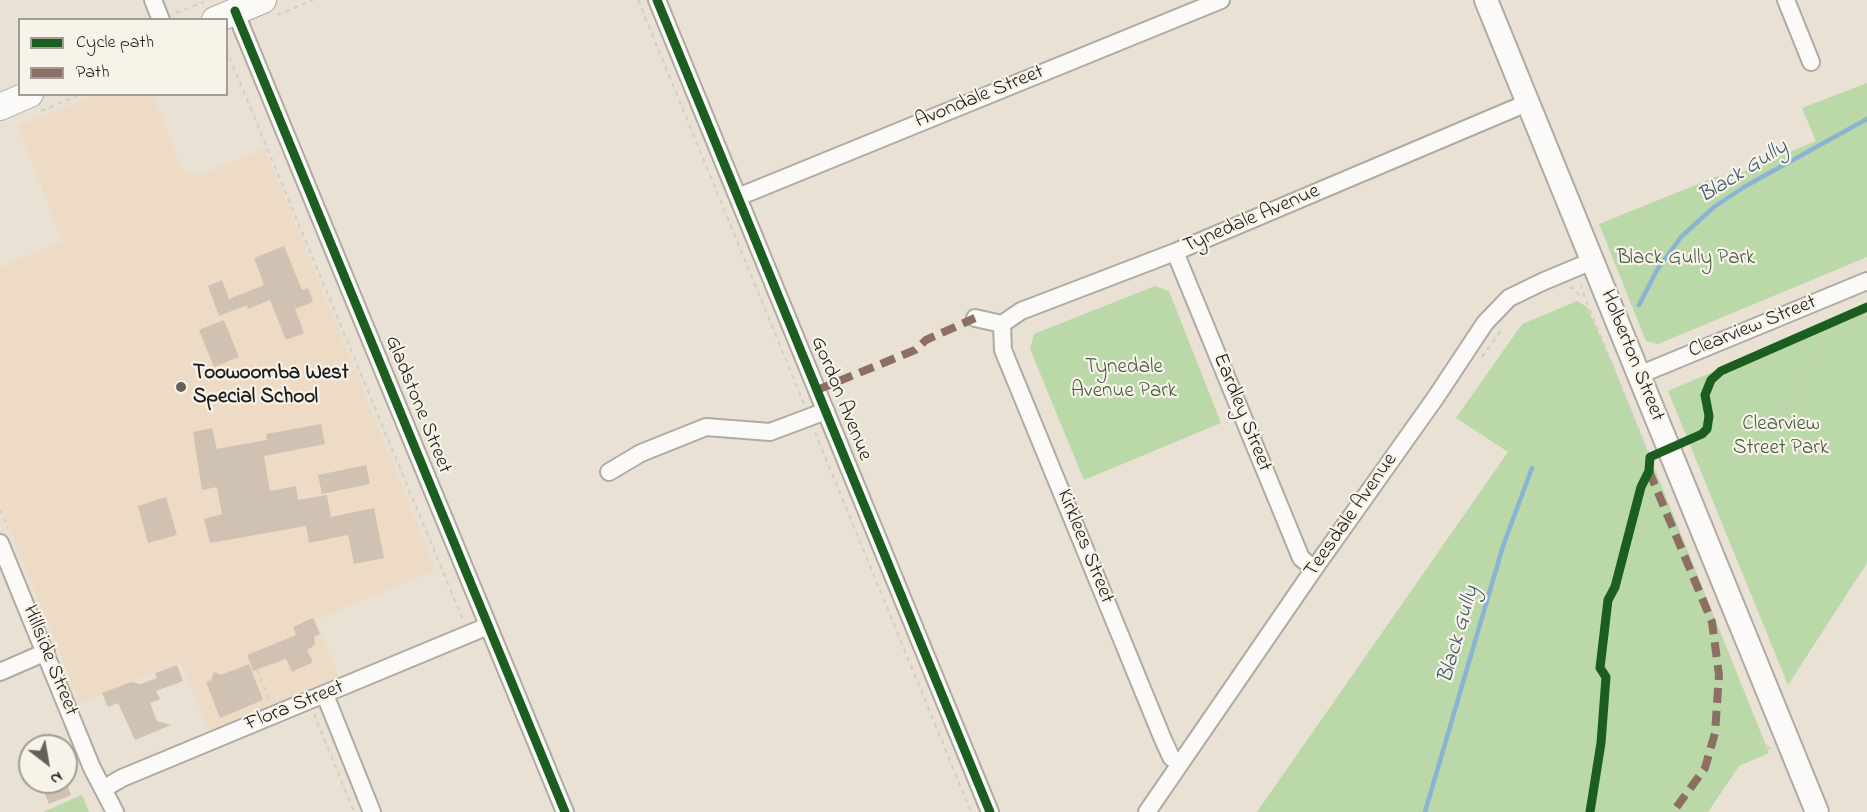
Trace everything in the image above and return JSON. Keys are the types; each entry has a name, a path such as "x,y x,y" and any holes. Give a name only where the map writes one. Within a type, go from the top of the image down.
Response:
{"main road":[{"path":"225,15 263,0"},
{"name":"Holberton Street","path":"1486,0 1817,812"},
{"path":"0,107 25,96"}],"street":[{"path":"153,0 165,18"},
{"name":"Gordon Avenue","path":"657,0 990,812"},
{"name":"Avondale Street","path":"738,197 1221,0"},
{"path":"1786,0 1811,62"},
{"name":"Gladstone Street","path":"228,22 488,626 565,812"},
{"name":"Tynedale Avenue","path":"1002,324 1021,311 1175,252 1527,103"},
{"name":"Eardley Street","path":"1175,252 1300,558 1314,569"},
{"name":"Teesdale Avenue","path":"1148,812 1485,323 1509,298 1592,261"},
{"name":"Clearview Street","path":"1638,375 1867,281"},
{"path":"975,318 1002,324"},
{"name":"Kirklees Street","path":"1002,324 1003,350 1162,737 1171,757 1179,764"},
{"path":"609,472 641,453 706,427 770,432 826,411"},
{"name":"Hillside Street","path":"0,543 92,768 115,812"},
{"name":"Flora Street","path":"104,789 122,778 488,626"},
{"path":"0,672 46,652"},
{"path":"317,698 372,812"}],"path":[{"path":"165,18 210,0"},
{"path":"228,54 469,634"},
{"path":"1569,288 1573,288 1579,295 1583,294"},
{"path":"1479,362 1508,321"},
{"path":"1809,333 1829,324"},
{"path":"1774,436 1782,413 1824,339 1820,328"},
{"path":"1650,464 1650,457 1669,448"},
{"path":"1633,520 1638,498"},
{"path":"1635,509 1646,530"},
{"path":"257,670 276,715"},
{"path":"317,698 354,812"},
{"path":"1715,733 1765,744 1774,754"}],"shaded area":[{"name":"Toowoomba West Special School","path":"93,96 153,96 183,171 200,175 265,148 436,570 316,620 340,680 211,735 180,662 80,703 0,506 0,267 62,241 18,126"}],"green space":[{"name":"Black Gully Park","path":"1867,83 1867,257 1658,344 1646,341 1599,224 1718,176 1721,181 1816,141 1802,108"},
{"name":"Tynedale Avenue Park","path":"1155,286 1169,291 1221,423 1084,480 1030,349 1034,334"},
{"name":"Black Gully Park","path":"1577,301 1587,307 1613,365 1769,753 1739,766 1708,812 1257,812 1508,452 1456,418 1522,324"},
{"name":"Clearview Street Park","path":"1867,307 1867,563 1788,685 1668,391"},
{"path":"82,795 89,812 43,812"}],"building":[{"path":"284,246 302,290 308,288 313,302 295,309 304,333 286,340 270,300 248,309 247,305 219,316 208,286 222,280 229,299 264,285 254,258"},
{"path":"224,320 239,357 214,367 199,330"},
{"path":"321,424 325,444 264,456 270,491 296,486 298,500 327,495 331,517 374,508 384,558 354,564 348,535 309,543 306,526 210,543 204,519 222,514 217,487 202,490 193,432 212,428 217,449 267,440 266,434"},
{"path":"366,465 370,484 322,494 318,475"},
{"path":"166,497 177,535 148,543 138,506"},
{"path":"313,618 320,634 314,637 315,645 307,650 313,662 292,672 286,659 253,671 247,655 296,635 293,627"},
{"path":"249,664 263,700 220,718 206,682 211,680 214,672 221,675"},
{"path":"177,665 183,681 156,691 160,699 150,703 157,721 171,725 135,740 118,703 108,707 102,693 131,682 140,684 157,678 155,673"},
{"path":"45,794 71,794 71,795 49,804"}],"waterway":[{"name":"Black Gully","path":"1639,305 1657,270 1681,237 1714,207 1744,187 1867,119"},
{"name":"Black Gully","path":"1425,812 1503,546 1532,468"}],"marked path":[{"path":"817,390 915,350 926,340 975,318"},
{"path":"1649,471 1712,622 1719,675 1715,733 1705,768 1673,812"}],"cycle path":[{"path":"657,0 990,812"},
{"path":"235,11 565,812"},
{"path":"1590,812 1601,743 1606,677 1600,668 1608,600 1615,587 1641,487 1649,471 1650,457 1702,434 1707,429 1709,416 1705,395 1711,380 1721,371 1867,307"}],"place":[{"name":"Toowoomba West Special School","path":"181,387"}]}
